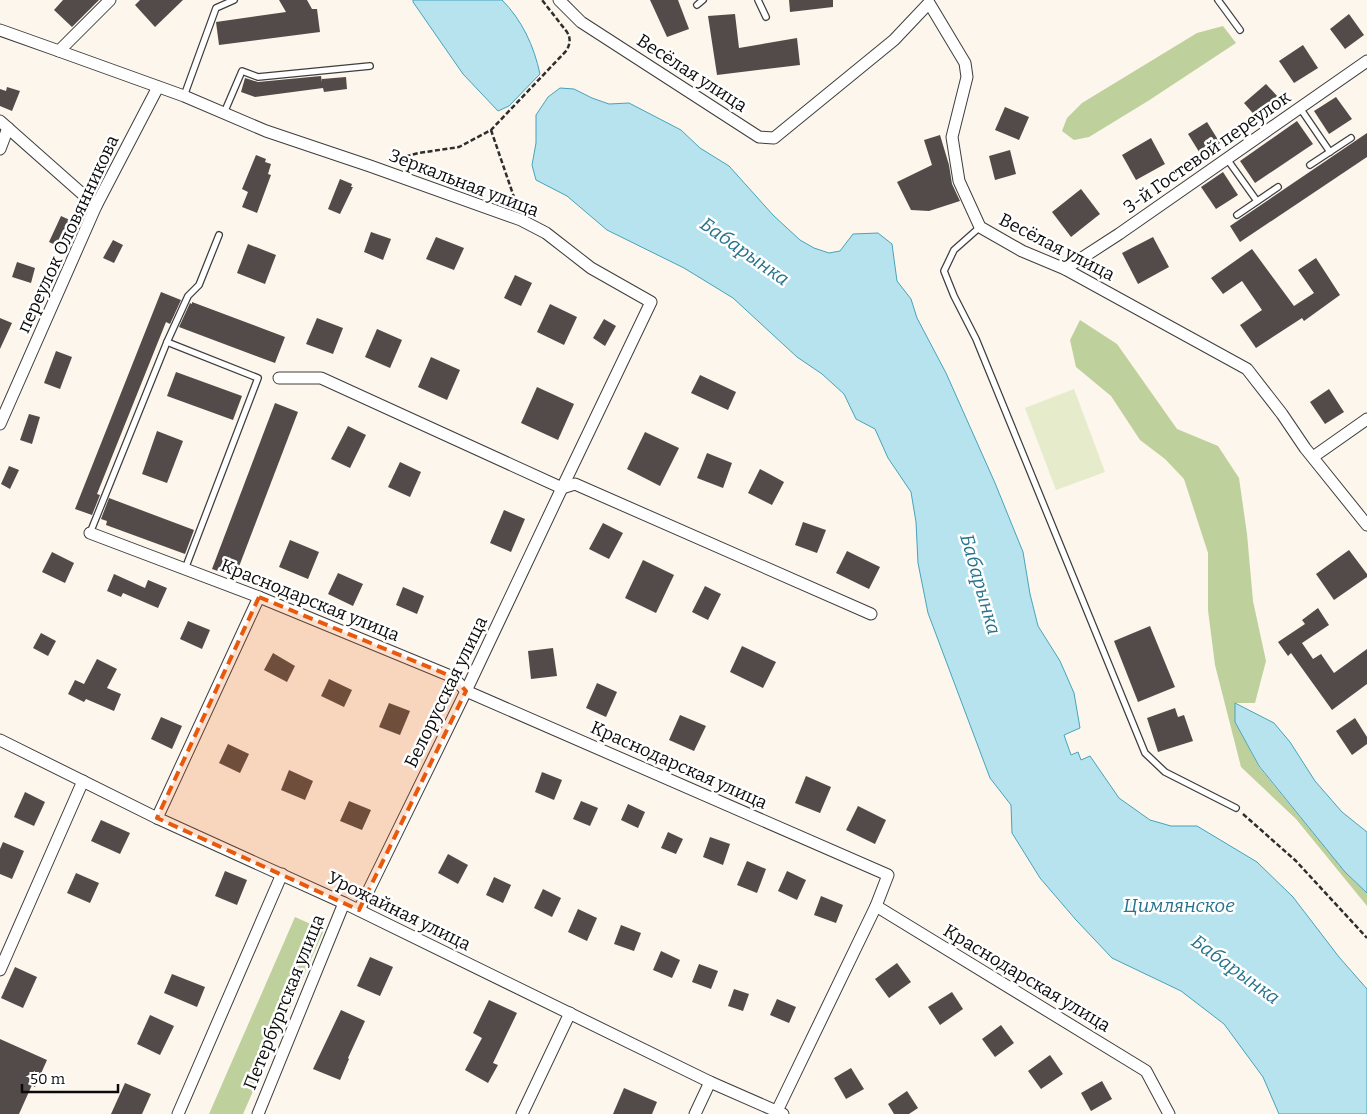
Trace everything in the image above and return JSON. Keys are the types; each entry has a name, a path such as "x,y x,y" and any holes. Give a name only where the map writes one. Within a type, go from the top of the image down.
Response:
{"street":[{"path":"59,51 110,0"},
{"name":"Весёлая улица","path":"559,0 581,22 759,137 774,138 894,40 928,1 965,63 967,77 952,137 960,181 980,227 1022,251 1065,269 1246,369 1367,525"},
{"name":"Зеркальная улица","path":"0,30 184,96 266,131 521,220 546,233 591,268 651,302 562,488"},
{"name":"3-й Гостевой переулок","path":"1065,269 1120,234 1367,61"},
{"name":"переулок Оловянникова","path":"0,424 96,206 158,87"},
{"path":"4,124 96,206"},
{"path":"0,149 4,124"},
{"path":"279,378 321,378 562,488 574,484 871,614"},
{"path":"1313,457 1367,419"},
{"name":"Белорусская улица","path":"359,910 562,488"},
{"name":"Краснодарская улица","path":"90,533 259,597 453,677 466,691 888,875 876,906 1146,1071 1169,1114"},
{"path":"157,818 259,597"},
{"name":"Урожайная улица","path":"0,740 157,818 359,910 710,1082 780,1113"},
{"path":"0,970 83,781"},
{"path":"178,1114 282,874"},
{"name":"Петербургская улица","path":"258,1114 344,903"},
{"path":"780,1113 876,906"},
{"path":"522,1114 570,1013"},
{"path":"695,1114 710,1082"}],"lane":[{"path":"184,96 216,8 234,0"},
{"path":"697,5 703,0"},
{"path":"758,0 766,17"},
{"path":"1218,0 1240,30"},
{"path":"224,113 242,72 258,77 370,66"},
{"path":"1300,108 1330,152"},
{"path":"1310,165 1351,138"},
{"path":"1227,159 1257,201"},
{"path":"1236,214 1278,187"},
{"path":"980,227 954,250 944,271 979,348 1145,753 1165,772 1236,808"},
{"path":"90,533 167,342 188,296 199,285 219,235"},
{"path":"167,342 258,378 185,569"}],"path":[{"path":"370,166 419,153 459,147 491,130 570,44 567,32 542,0"},
{"path":"491,130 521,220"},
{"path":"1236,808 1296,861 1367,938"}],"highlighted area":[{"path":"259,597 453,677 466,691 359,910 157,818"}],"green space":[{"path":"1223,26 1236,43 1148,101 1089,137 1074,140 1062,131 1067,118 1082,103 1197,33"},
{"path":"1080,320 1117,344 1177,429 1218,446 1239,478 1247,534 1253,601 1266,661 1255,703 1235,703 1235,722 1259,767 1345,872 1367,893 1367,906 1296,819 1241,767 1215,665 1208,610 1208,553 1184,479 1165,459 1140,440 1111,396 1076,367 1070,340"},
{"path":"1074,389 1105,472 1056,490 1025,408"},
{"path":"295,917 324,930 243,1114 209,1114"}],"water":[{"path":"413,0 502,0 516,16 526,34 540,74 509,106 498,111 463,74"},
{"name":"Цимлянское","path":"560,88 574,89 609,104 629,103 681,130 700,148 729,166 773,215 800,240 814,248 829,253 840,251 853,234 878,233 892,244 897,281 911,299 917,318 946,373 995,483 1023,552 1038,626 1060,661 1074,693 1080,728 1064,735 1071,755 1078,752 1081,760 1090,756 1119,798 1150,820 1171,826 1197,826 1257,862 1293,897 1339,957 1367,989 1367,1114 1279,1114 1263,1077 1224,1024 1181,991 1112,958 1040,878 1012,833 1011,805 990,778 928,613 918,563 916,522 911,492 888,458 875,429 856,419 844,394 822,374 797,357 733,298 684,268 607,230 567,196 536,180 532,165 536,143 536,115 548,97"},
{"path":"1235,703 1274,723 1290,742 1315,781 1342,812 1367,832 1367,893 1345,872 1259,766 1235,722"}],"building":[{"path":"63,0 99,0 72,27 54,10"},
{"path":"140,0 183,0 155,27 135,5"},
{"path":"279,0 307,0 312,9 317,9 320,32 219,45 216,22 286,12"},
{"path":"650,0 678,0 689,29 667,37"},
{"path":"789,0 833,0 833,7 790,12"},
{"path":"735,14 739,48 797,38 800,65 717,75 708,16"},
{"path":"1349,14 1364,35 1345,49 1330,29"},
{"path":"1303,45 1318,68 1294,83 1279,61"},
{"path":"321,76 322,82 322,79 346,77 347,89 324,92 323,88 255,97 241,92 245,78 258,82"},
{"path":"1266,84 1279,98 1257,118 1244,103"},
{"path":"7,87 20,91 12,111 0,106 0,89 6,91"},
{"path":"1336,97 1352,119 1329,134 1314,111"},
{"path":"1005,107 1029,117 1019,140 995,130"},
{"path":"1297,121 1313,144 1255,183 1240,161"},
{"path":"1207,122 1220,143 1201,155 1188,134"},
{"path":"1367,133 1367,157 1240,242 1230,226"},
{"path":"940,135 949,165 952,184 960,201 929,211 911,210 897,182 932,165 924,140"},
{"path":"1151,138 1165,164 1136,180 1122,155"},
{"path":"1010,150 1016,174 995,180 989,156"},
{"path":"256,155 266,159 265,162 271,164 268,174 271,175 257,213 242,207 248,192 242,189"},
{"path":"1223,172 1238,195 1216,209 1201,187"},
{"path":"340,179 352,184 351,187 353,187 340,214 328,209"},
{"path":"1081,189 1100,214 1071,237 1052,212"},
{"path":"61,216 72,221 60,247 49,242"},
{"path":"371,232 391,239 383,260 364,252"},
{"path":"436,237 464,248 454,270 426,259"},
{"path":"1153,237 1169,267 1138,284 1122,253"},
{"path":"113,240 123,245 114,263 103,258"},
{"path":"248,244 276,255 265,284 237,273"},
{"path":"1252,249 1294,306 1314,293 1298,270 1316,258 1340,295 1304,321 1302,318 1256,348 1240,325 1262,310 1242,281 1223,294 1211,278"},
{"path":"17,262 35,268 31,283 12,277"},
{"path":"515,275 532,283 521,306 504,298"},
{"path":"161,292 181,300 170,324 166,322 97,494 100,495 92,515 75,509"},
{"path":"192,302 285,337 275,363 179,327"},
{"path":"550,304 577,317 564,345 537,332"},
{"path":"0,318 12,323 0,349"},
{"path":"317,318 343,328 333,354 306,344"},
{"path":"604,319 616,326 605,346 593,338"},
{"path":"377,329 402,340 390,368 365,357"},
{"path":"56,351 72,357 60,389 44,383"},
{"path":"431,357 460,370 447,400 418,387"},
{"path":"176,372 242,396 233,420 167,396"},
{"path":"700,375 736,392 728,410 691,393"},
{"path":"537,387 574,404 558,440 521,423"},
{"path":"1329,389 1344,412 1325,424 1310,402"},
{"path":"275,403 298,412 235,577 212,569"},
{"path":"29,414 40,417 32,444 20,440"},
{"path":"348,426 366,435 350,468 331,459"},
{"path":"157,431 183,441 167,483 142,474"},
{"path":"645,432 679,448 660,486 627,469"},
{"path":"707,453 732,463 723,488 697,478"},
{"path":"400,462 421,472 410,497 388,487"},
{"path":"9,466 19,470 10,489 1,484"},
{"path":"760,469 784,482 772,505 748,493"},
{"path":"109,498 194,530 185,554 106,525 107,521 101,519"},
{"path":"504,510 525,519 511,552 490,543"},
{"path":"803,522 826,530 817,553 795,545"},
{"path":"603,523 623,533 609,559 589,549"},
{"path":"290,540 319,552 308,579 279,567"},
{"path":"1349,550 1367,574 1367,577 1334,600 1316,574"},
{"path":"847,551 880,567 869,589 836,573"},
{"path":"52,552 74,563 65,583 42,572"},
{"path":"643,560 674,575 656,613 625,598"},
{"path":"338,573 363,584 353,606 328,594"},
{"path":"114,574 145,588 148,580 167,588 158,608 123,593 121,597 107,591"},
{"path":"705,586 721,594 708,620 692,612"},
{"path":"403,587 424,596 417,614 396,605"},
{"path":"1318,608 1329,625 1302,643 1313,659 1321,654 1334,673 1367,649 1367,684 1332,710 1291,653 1288,656 1278,642 1305,624 1302,620"},
{"path":"188,621 210,630 202,649 180,639"},
{"path":"1150,626 1175,687 1138,702 1114,641"},
{"path":"41,633 56,641 48,656 33,648"},
{"path":"742,646 776,662 763,688 730,672"},
{"path":"553,648 557,676 531,679 528,651"},
{"path":"273,653 295,666 287,682 264,670"},
{"path":"97,659 117,669 107,688 121,694 114,711 86,699 84,702 68,694 75,680 84,684"},
{"path":"329,679 352,690 344,707 321,696"},
{"path":"597,683 617,692 606,717 586,708"},
{"path":"389,703 410,711 400,735 379,727"},
{"path":"1175,708 1178,717 1184,715 1193,741 1158,752 1147,718"},
{"path":"680,715 706,726 694,751 669,740"},
{"path":"161,717 182,726 172,749 151,739"},
{"path":"1355,718 1367,737 1367,744 1352,755 1336,731"},
{"path":"228,744 249,754 240,773 219,763"},
{"path":"289,770 313,781 305,800 281,790"},
{"path":"542,772 562,780 554,800 535,792"},
{"path":"806,776 831,787 820,813 795,803"},
{"path":"25,792 45,802 34,826 14,817"},
{"path":"349,801 371,810 362,830 340,821"},
{"path":"581,801 598,808 590,826 573,819"},
{"path":"628,804 645,812 638,828 621,820"},
{"path":"858,806 886,820 875,844 846,830"},
{"path":"101,820 130,833 120,854 91,841"},
{"path":"668,832 683,839 676,854 661,848"},
{"path":"710,837 730,844 723,865 703,857"},
{"path":"3,842 24,851 12,879 0,874 0,849"},
{"path":"448,854 468,865 458,884 438,873"},
{"path":"747,861 766,869 757,893 737,885"},
{"path":"225,871 247,880 237,905 215,896"},
{"path":"787,871 806,880 797,900 778,891"},
{"path":"76,873 99,883 90,903 67,893"},
{"path":"494,877 511,885 503,903 486,895"},
{"path":"543,889 561,898 552,917 534,908"},
{"path":"821,896 843,905 836,923 814,915"},
{"path":"578,909 597,918 587,941 568,932"},
{"path":"621,925 641,933 634,951 614,944"},
{"path":"661,951 680,960 672,978 653,970"},
{"path":"370,957 393,967 380,996 357,986"},
{"path":"897,963 911,982 889,998 875,979"},
{"path":"699,964 718,971 711,989 692,982"},
{"path":"15,967 37,977 23,1008 1,998"},
{"path":"172,974 205,987 197,1007 164,993"},
{"path":"734,989 749,994 743,1011 728,1006"},
{"path":"952,992 963,1009 940,1025 928,1007"},
{"path":"777,999 796,1007 789,1023 770,1015"},
{"path":"489,1000 517,1013 493,1063 498,1065 488,1083 465,1070 482,1038 473,1033"},
{"path":"341,1010 365,1021 340,1080 313,1069"},
{"path":"150,1015 174,1026 160,1055 137,1044"},
{"path":"1001,1025 1014,1043 995,1057 982,1039"},
{"path":"0,1039 47,1060 35,1087 32,1085 19,1114 0,1114"},
{"path":"1050,1055 1063,1074 1041,1089 1028,1071"},
{"path":"851,1068 864,1089 846,1099 834,1078"},
{"path":"1102,1081 1112,1099 1091,1111 1081,1093"},
{"path":"125,1083 151,1094 142,1114 111,1114"},
{"path":"624,1088 657,1102 652,1114 613,1114"},
{"path":"907,1091 918,1108 909,1114 894,1114 888,1104"}],"water label":[{"name":"Бабарынка","path":"745,251"},
{"name":"Бабарынка","path":"981,584"},
{"name":"Бабарынка","path":"1236,969"}]}
